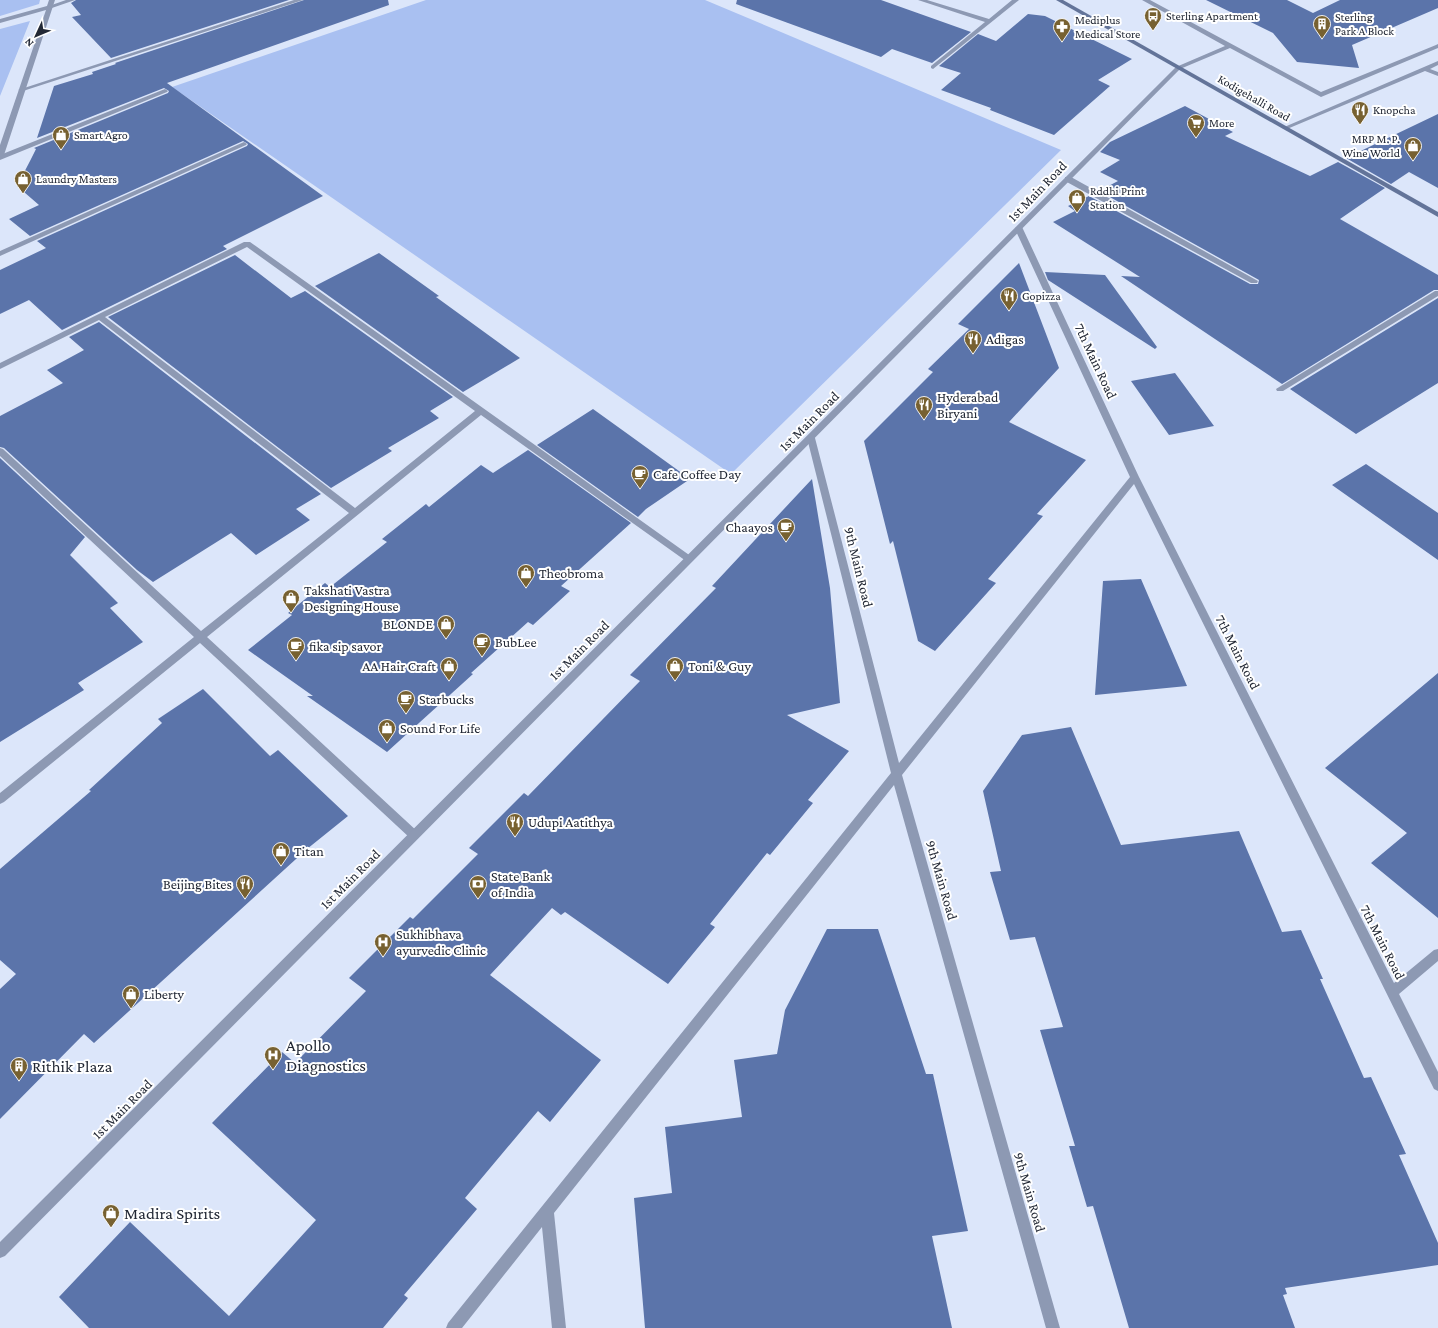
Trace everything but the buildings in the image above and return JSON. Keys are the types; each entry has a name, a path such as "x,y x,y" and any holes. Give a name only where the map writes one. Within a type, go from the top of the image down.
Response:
{"main road":[{"name":"Kodigehalli Road","path":"1059,0 1438,215"}],"street":[{"path":"0,21 51,3 72,0"},
{"path":"21,90 300,0"},
{"path":"920,0 990,21"},
{"path":"933,67 1016,0"},
{"path":"1145,0 1321,95 1438,46"},
{"path":"0,155 51,3"},
{"path":"1178,68 1230,46"},
{"path":"1285,128 1438,63"},
{"name":"1st Main Road","path":"0,1251 689,559 812,438 1178,68"},
{"path":"1425,69 1438,74"},
{"path":"0,158 165,91"},
{"path":"0,254 244,144"},
{"path":"1068,179 1254,281"},
{"name":"7th Main Road","path":"1019,229 1135,477 1438,1085"},
{"path":"0,366 247,244 689,559"},
{"path":"1280,388 1438,293"},
{"path":"100,317 355,513"},
{"path":"0,799 481,411"},
{"name":"9th Main Road","path":"812,438 897,775 1053,1328"},
{"path":"0,451 414,835"},
{"path":"453,1328 1135,477"},
{"path":"1392,992 1438,954"},
{"path":"547,1211 559,1328"}],"shaded area":[{"path":"0,0 40,0 39,4 0,16"},
{"path":"426,0 705,0 1061,150 731,474 172,87"},
{"path":"30,21 0,96 0,29"}],"place":[{"name":"Sterling Apartment","path":"1153,31"},
{"name":"Sterling Park A Block","path":"1322,39"},
{"name":"Mediplus Medical Store","path":"1062,42"},
{"name":"Knopcha","path":"1360,125"},
{"name":"More","path":"1196,138"},
{"name":"Smart Agro","path":"61,150"},
{"name":"MRP M. P. Wine World","path":"1413,161"},
{"name":"Laundry Masters","path":"23,194"},
{"name":"Rddhi Print Station","path":"1077,213"},
{"name":"Gopizza","path":"1009,311"},
{"name":"Adigas","path":"973,354"},
{"name":"Hyderabad Biryani","path":"924,420"},
{"name":"Cafe Coffee Day","path":"640,489"},
{"name":"Chaayos","path":"786,542"},
{"name":"Theobroma","path":"526,588"},
{"name":"Takshati Vastra Designing House","path":"291,613"},
{"name":"BLONDE","path":"446,639"},
{"name":"BubLee","path":"482,657"},
{"name":"fika sip savor","path":"296,661"},
{"name":"AA Hair Craft","path":"449,681"},
{"name":"Toni & Guy","path":"675,681"},
{"name":"Starbucks","path":"406,714"},
{"name":"Sound For Life","path":"387,743"},
{"name":"Udupi Aatithya","path":"515,837"},
{"name":"Titan","path":"281,866"},
{"name":"Beijing Bites","path":"245,899"},
{"name":"State Bank of India","path":"478,899"},
{"name":"Sukhibhava ayurvedic Clinic","path":"383,957"},
{"name":"Liberty","path":"131,1009"},
{"name":"Apollo Diagnostics","path":"273,1070"},
{"name":"Rithik Plaza","path":"19,1081"},
{"name":"Madira Spirits","path":"111,1228"}]}
